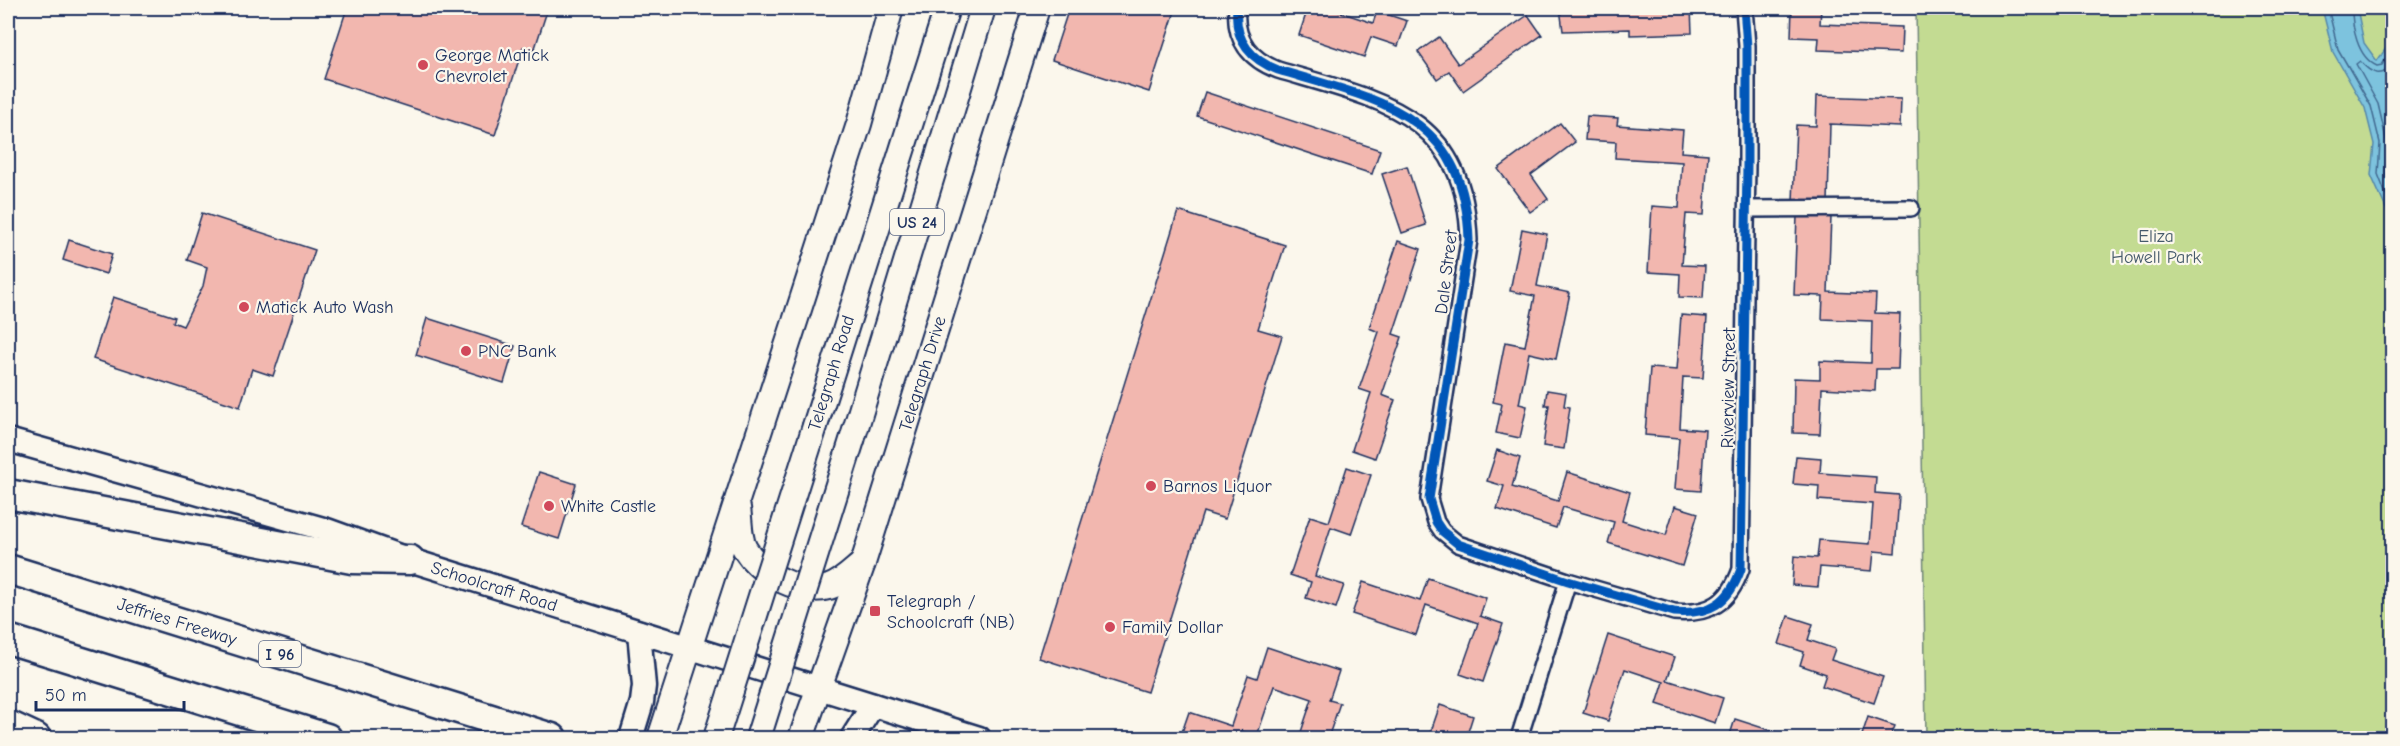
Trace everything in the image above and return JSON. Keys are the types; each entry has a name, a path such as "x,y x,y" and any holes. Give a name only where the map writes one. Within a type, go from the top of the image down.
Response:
{"highway":[{"path":"8,494 352,559 410,560"},
{"name":"Jeffries Freeway","path":"8,569 552,738"},
{"path":"8,639 327,738"},
{"path":"8,725 36,738"}],"main road":[{"path":"660,738 738,503 862,112 891,8"},
{"name":"Telegraph Road","path":"716,738 947,8"},
{"name":"US 24","path":"758,738 853,437 983,8"},
{"name":"Telegraph Drive","path":"801,738 863,562 1037,8"},
{"name":"Schoolcraft Road","path":"8,440 327,530 410,560 980,738"},
{"path":"738,503 744,547 758,565 779,578 808,589 830,586 848,577 863,562"},
{"path":"630,738 642,702 644,686 639,632"},
{"path":"852,738 873,705"}],"street":[{"name":"Dale Street","path":"1237,8 1236,21 1240,38 1250,53 1265,65 1371,98 1400,111 1427,132 1448,159 1465,198 1469,240 1430,489 1431,510 1442,531 1458,544 1568,581"},
{"name":"Riverview Street","path":"1568,581 1674,612 1691,614 1707,610 1722,601 1735,585 1741,569 1747,46 1744,8"},
{"path":"1746,209 1911,208"},
{"path":"1519,738 1568,581"}],"green space":[{"name":"Eliza Howell Park","path":"1916,8 2392,8 2392,738 1926,738"}],"water":[{"path":"2322,8 2357,8 2364,43 2377,61 2392,40 2392,222 2371,175 2374,144 2365,108 2333,52"}],"building":[{"name":"George Matick Chevrolet","path":"347,8 548,8 534,51 523,47 495,135 324,79"},
{"path":"1069,8 1176,8 1149,92 1052,60"},
{"path":"1308,8 1328,8 1373,23 1377,11 1407,21 1398,46 1371,37 1364,57 1299,35"},
{"path":"1560,8 1628,8 1628,10 1691,8 1692,33 1630,35 1630,29 1563,31"},
{"path":"1792,8 1821,8 1820,24 1902,27 1901,53 1818,50 1819,38 1791,37"},
{"path":"1528,15 1542,35 1463,91 1449,71 1437,79 1418,52 1439,37 1458,64"},
{"path":"1205,92 1380,150 1372,174 1197,116"},
{"path":"1817,96 1901,99 1900,127 1830,124 1828,203 1793,202 1796,125 1816,126"},
{"path":"1587,116 1618,118 1617,125 1683,130 1681,152 1708,154 1704,215 1686,214 1682,265 1705,266 1703,298 1679,297 1680,274 1648,272 1652,206 1679,208 1682,162 1615,158 1616,142 1585,140"},
{"path":"1560,123 1575,142 1531,175 1548,199 1530,212 1498,169"},
{"path":"1407,166 1426,225 1402,233 1382,174"},
{"path":"1178,211 1285,245 1258,329 1282,336 1225,519 1203,512 1147,692 1039,658"},
{"name":"Matick Auto Wash","path":"202,213 315,250 273,376 252,369 240,407 93,359 113,297 175,317 173,322 183,326 203,286 207,267 187,260"},
{"path":"1797,216 1831,217 1828,292 1876,294 1875,313 1900,314 1898,369 1876,369 1875,391 1822,388 1820,434 1793,433 1794,378 1820,379 1820,361 1871,363 1872,321 1822,319 1823,296 1794,295"},
{"path":"1522,229 1547,234 1537,286 1570,293 1556,359 1529,353 1519,404 1527,406 1520,438 1496,433 1502,404 1493,402 1505,342 1525,346 1535,296 1510,291"},
{"path":"69,240 112,254 106,274 63,260"},
{"path":"1398,241 1421,249 1393,334 1402,337 1382,395 1395,400 1375,458 1352,450 1371,393 1359,389 1379,332 1369,328"},
{"path":"1681,315 1707,317 1703,378 1683,377 1680,428 1705,430 1701,491 1675,489 1679,438 1645,435 1650,368 1677,370"},
{"name":"PNC Bank","path":"427,318 515,346 504,383 416,355"},
{"path":"1547,390 1566,393 1564,406 1570,407 1564,449 1543,446 1549,405 1545,405"},
{"path":"1497,450 1520,458 1512,487 1558,501 1567,472 1630,492 1622,521 1666,535 1675,506 1698,513 1682,566 1608,543 1614,522 1563,507 1556,528 1497,509 1504,486 1487,481"},
{"path":"1796,456 1821,458 1820,473 1876,477 1875,493 1899,495 1895,553 1874,551 1872,571 1820,567 1818,587 1792,585 1794,556 1817,558 1819,540 1870,544 1873,504 1818,500 1819,486 1793,484"},
{"path":"1347,467 1371,475 1351,534 1331,527 1315,576 1344,585 1336,608 1306,598 1311,582 1290,575 1310,516 1329,522"},
{"name":"White Castle","path":"539,472 576,484 559,539 521,527"},
{"path":"1428,578 1486,598 1480,616 1503,624 1483,682 1460,674 1478,623 1426,605 1416,635 1352,614 1363,582 1420,601"},
{"path":"1788,616 1813,624 1808,640 1835,649 1831,660 1883,677 1874,703 1822,686 1826,674 1800,665 1804,652 1779,644"},
{"path":"1608,635 1675,657 1667,680 1723,698 1715,723 1657,704 1664,682 1625,669 1608,721 1583,713"},
{"path":"1267,647 1339,671 1329,700 1340,703 1328,738 1299,738 1312,699 1274,686 1257,736 1241,731 1239,738 1180,738 1189,712 1231,726 1248,675 1257,678"},
{"path":"1440,705 1473,716 1466,738 1440,738 1430,734"},
{"path":"1868,717 1895,726 1890,738 1861,738"},
{"path":"1735,719 1794,738 1729,738"}],"cycle path":[{"path":"1237,8 1241,38 1251,54 1259,60 1278,70 1382,103 1410,119 1433,138 1452,164 1464,197 1469,240 1429,499 1436,522 1442,531 1458,544 1568,581 1674,612 1698,611 1716,604 1731,590 1741,569 1747,164 1747,46 1744,8"}],"place":[{"name":"George Matick Chevrolet","path":"423,65"},
{"name":"Matick Auto Wash","path":"244,307"},
{"name":"PNC Bank","path":"466,351"},
{"name":"Barnos Liquor","path":"1151,486"},
{"name":"White Castle","path":"549,506"},
{"name":"Telegraph / Schoolcraft (NB)","path":"875,611"},
{"name":"Family Dollar","path":"1110,627"}]}
